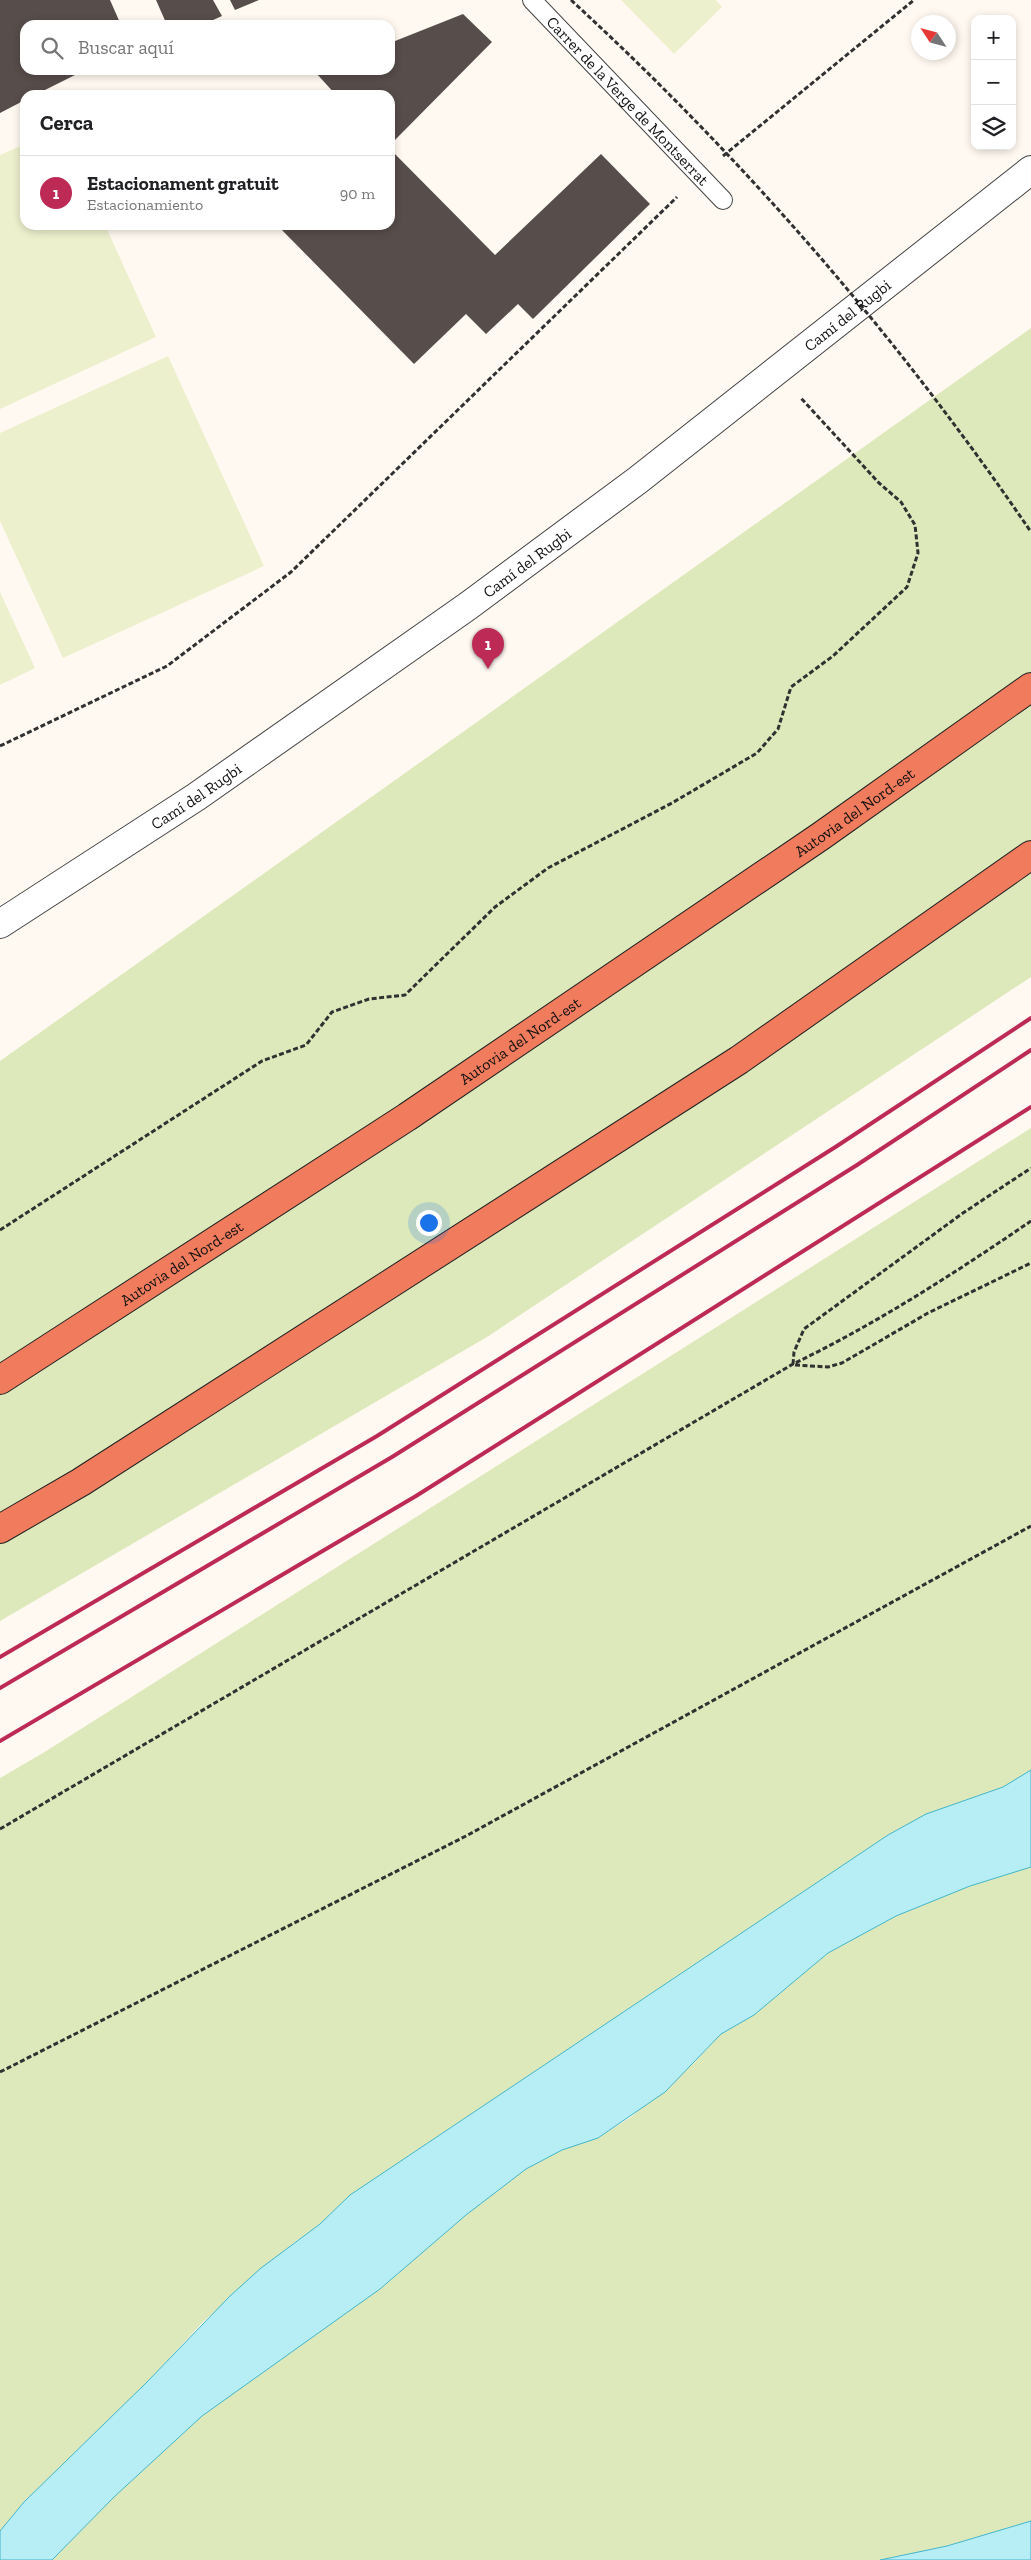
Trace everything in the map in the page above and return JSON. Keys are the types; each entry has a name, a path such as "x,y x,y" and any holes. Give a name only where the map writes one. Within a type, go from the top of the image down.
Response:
{"highway":[{"name":"Autovia del Nord-est","path":"0,1380 407,1117 821,836 1031,687"},
{"path":"0,1529 81,1482 739,1060 974,897 1031,855"}],"street":[{"name":"Camí del Rugbi","path":"0,924 196,797 468,606 638,480 1031,170"}],"lane":[{"name":"Carrer de la Verge de Montserrat","path":"532,0 723,200"}],"path":[{"path":"571,0 617,42 747,174 829,266 907,359 989,470 1031,532"},
{"path":"0,746 167,666 291,572 699,176 914,0"},
{"path":"0,1230 77,1178 245,1074 262,1061 306,1045 332,1012 369,999 405,995 495,907 548,868 672,803 757,753 778,728 791,687 833,656 907,587 918,553 915,525 900,502 879,484 776,371"},
{"path":"793,1364 794,1352 804,1329 964,1213 1031,1168"},
{"path":"0,1829 793,1364 880,1317 974,1260 1031,1221"},
{"path":"793,1364 828,1367 842,1363 928,1312 1031,1263"},
{"path":"0,2072 466,1836 1031,1526"}],"green space":[{"path":"621,0 716,0 722,7 674,54"},
{"path":"20,146 20,230 107,230 156,337 0,409 0,155"},
{"path":"1031,328 1031,977 487,1337 0,1621 0,1061"},
{"path":"168,356 264,566 63,658 0,521 0,433"},
{"path":"0,592 35,668 0,685"},
{"path":"1031,1128 1031,1770 1003,1787 926,1814 888,1835 350,2195 320,2224 292,2244 203,2322 146,2383 24,2502 0,2531 0,1778 43,1753"},
{"path":"1031,1867 1031,2521 947,2546 880,2560 52,2560 114,2497 202,2416 380,2289 466,2215 526,2169 562,2150 598,2138 631,2117 694,2063 721,2034 754,2015 828,1953 896,1916 970,1886"}],"water":[{"path":"1031,1770 1031,1867 970,1886 896,1916 828,1953 754,2015 721,2034 665,2092 598,2138 562,2150 526,2169 466,2215 380,2289 202,2416 114,2497 52,2560 0,2560 0,2531 24,2502 146,2383 230,2296 261,2268 320,2224 350,2195 888,1835 926,1814 1003,1787"},
{"path":"1031,2521 1031,2560 880,2560 947,2546"}],"building":[{"path":"0,0 110,0 119,20 20,20 20,75 75,75 45,90 20,90 20,103 0,113"},
{"path":"156,0 213,0 222,16 213,20 165,20"},
{"path":"230,0 259,0 235,10"},
{"path":"463,14 492,42 395,140 395,90 331,90 318,75 395,75 395,41"},
{"path":"395,154 495,255 601,154 650,204 533,319 518,304 486,334 466,314 414,364 282,230 395,230"}],"railway":[{"path":"0,1657 377,1436 837,1146 1031,1018"},
{"path":"0,1688 392,1457 857,1165 1031,1050"},
{"path":"0,1741 416,1496 1031,1107"}],"place":[{"name":"Estacionament gratuit","path":"488,669"}]}
